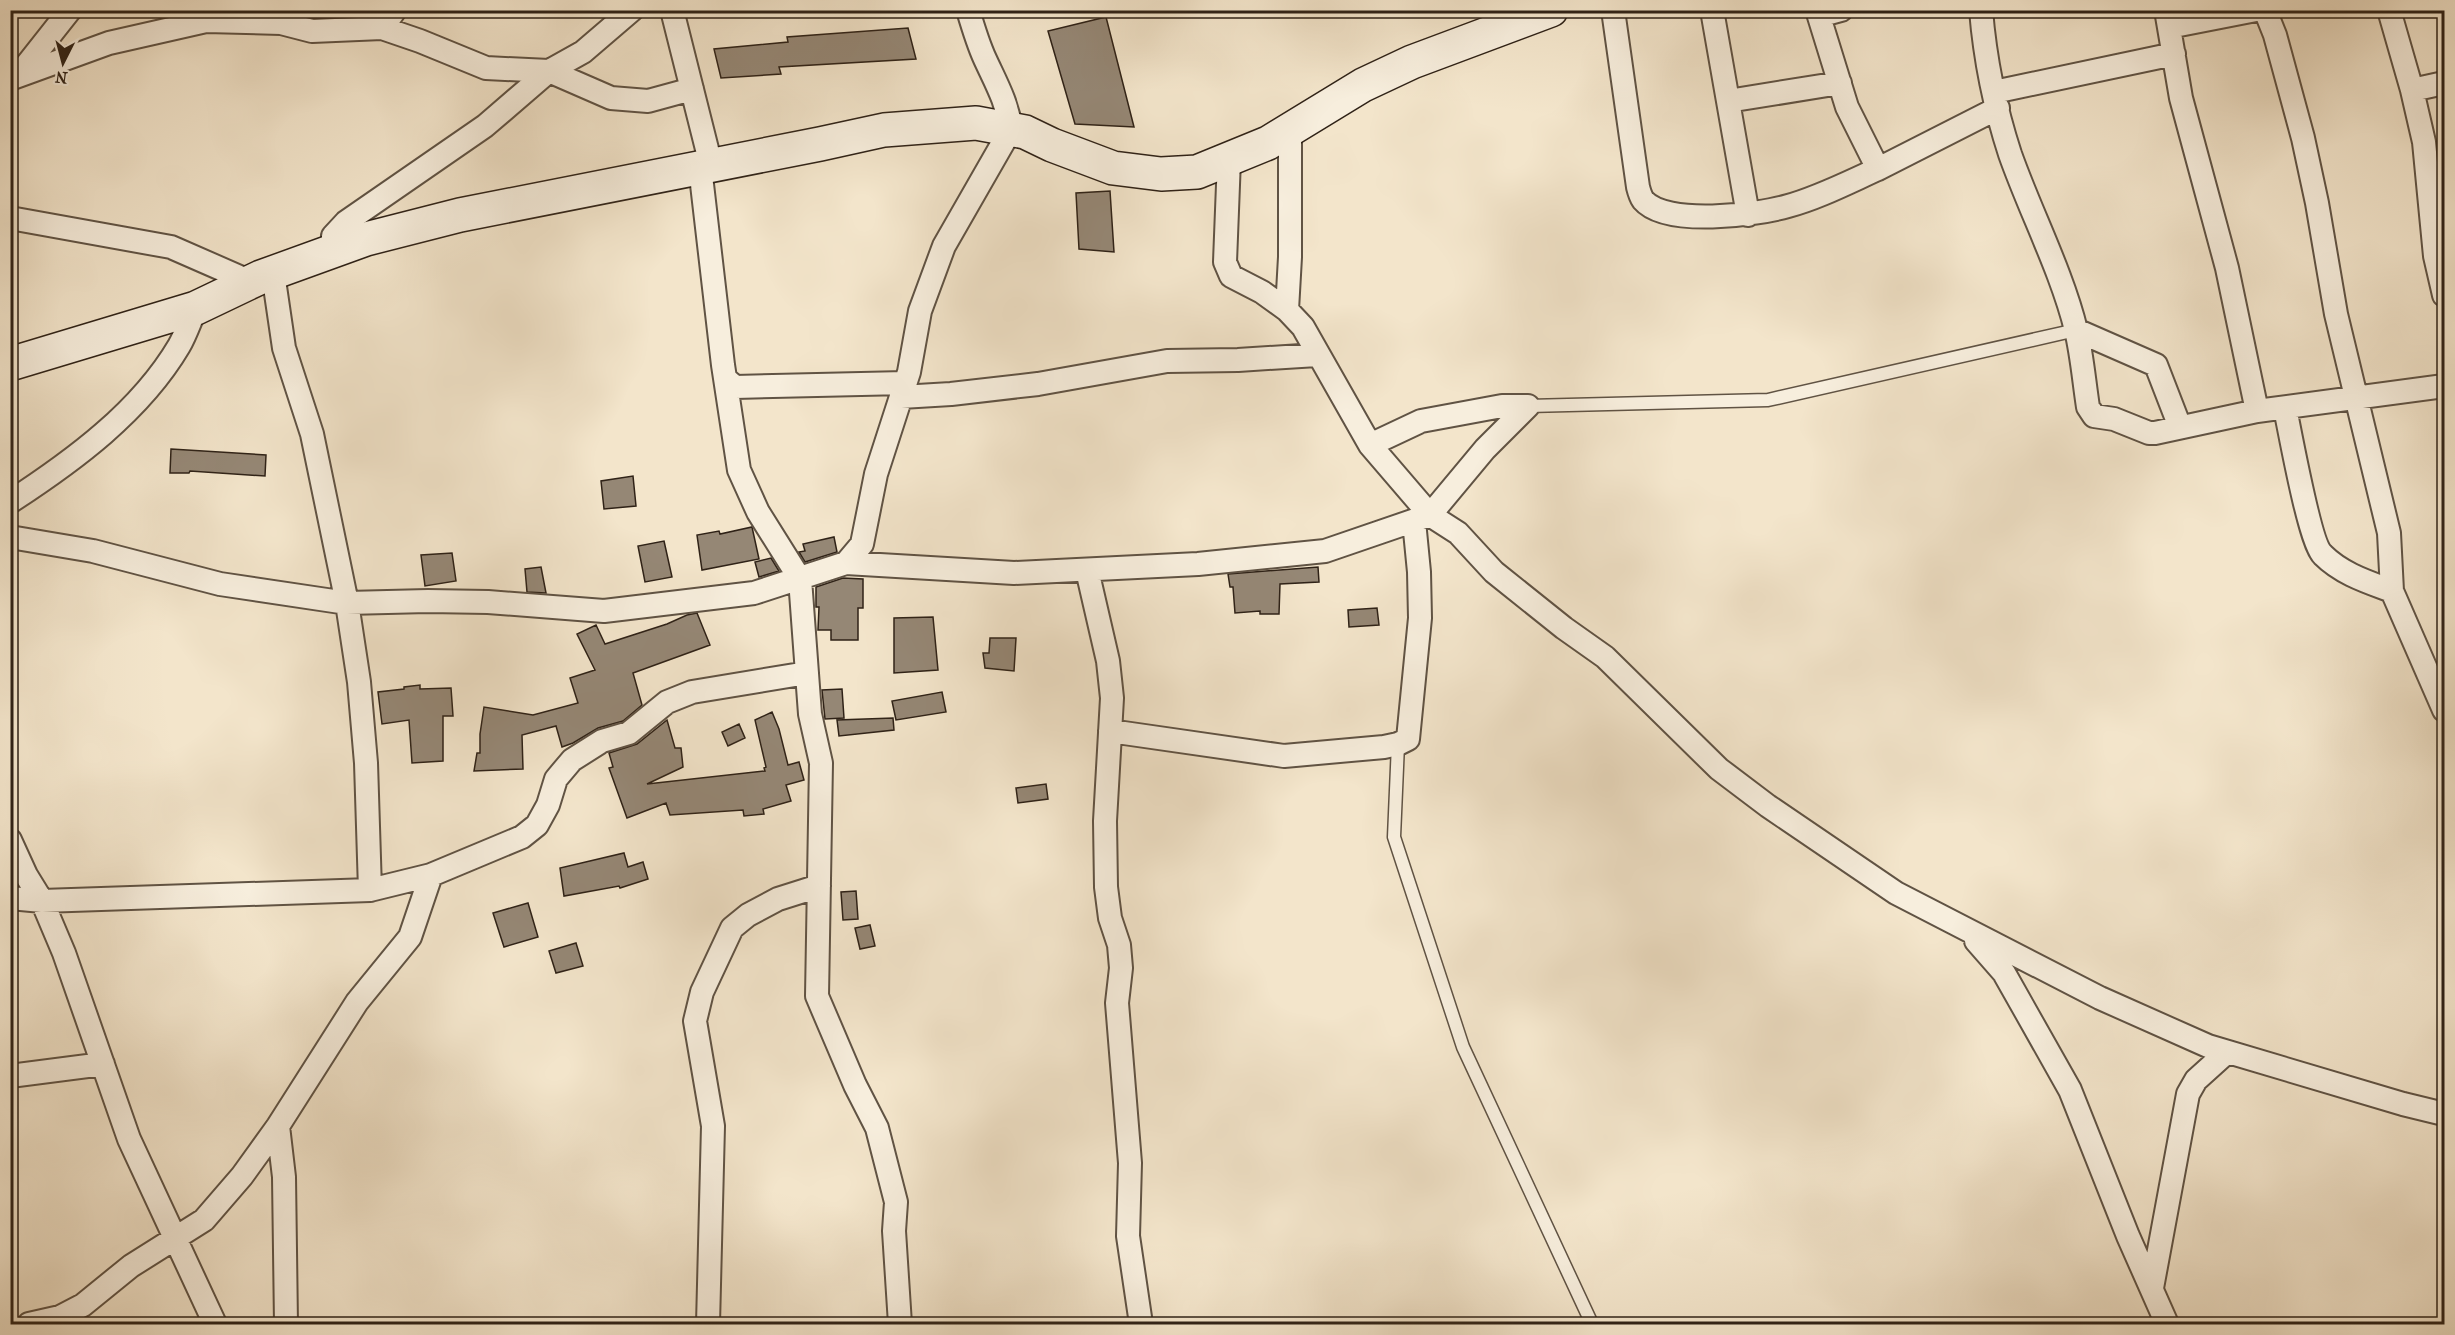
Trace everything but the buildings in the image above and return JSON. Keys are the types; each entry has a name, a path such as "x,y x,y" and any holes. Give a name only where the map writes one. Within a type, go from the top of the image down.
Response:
{"street":[{"path":"14,77 70,10"},
{"path":"333,251 333,236 346,222 485,126 549,71 583,52 632,10"},
{"path":"672,10 692,90 706,166 727,381 739,470 759,512 800,579 810,714 821,763 817,996 855,1085 877,1128 896,1202 894,1231 900,1324"},
{"path":"846,563 861,544 876,474 903,390 920,311 944,246 1011,129 1008,110 999,84 984,59 968,10"},
{"path":"10,364 196,308 262,277 366,240 460,215 884,130 976,123 1025,132 1052,145 1113,168 1161,174 1197,172 1268,143 1363,85 1412,63 1551,10"},
{"path":"1613,10 1638,187 1643,200 1657,209 1693,217 1748,215 1789,206 1878,170 1996,100 2174,54"},
{"path":"1713,10 1748,215"},
{"path":"1841,10 1818,13 1847,106 1878,170"},
{"path":"1981,10 1996,100 2010,154 2076,330 2090,413 2094,416 2114,419 2149,433 2257,411 2355,396 2445,386"},
{"path":"2256,10 2167,19 2181,98 2227,268 2257,411"},
{"path":"2265,10 2275,35 2317,203 2336,314 2389,533 2392,591 2445,710"},
{"path":"2389,10 2412,90 2438,207 2435,256 2445,295"},
{"path":"14,77 109,43 206,21 281,17 312,31 389,20 420,41 486,68 549,71 611,98 648,101 692,90"},
{"path":"1728,101 1840,83"},
{"path":"2412,90 2445,83"},
{"path":"1287,310 1290,257 1290,129"},
{"path":"1229,159 1225,262 1231,276 1262,292 1287,310 1303,327 1370,445 1422,518 1458,532 1494,572 1605,657 1727,775 1896,894 2100,998 2208,1046 2403,1104 2445,1114"},
{"path":"10,218 171,247 262,277"},
{"path":"262,277 312,434 347,603 359,682 364,740 370,890"},
{"path":"10,502 88,448 135,405 179,346 196,308"},
{"path":"2076,330 2156,365 2180,427"},
{"path":"727,381 735,387 903,390 951,394 1038,384 1167,361 1238,360 1317,355"},
{"path":"10,537 93,552 220,584 347,603 488,602 604,612 754,592 846,563 1014,573 1198,564 1325,551 1422,518 1485,448 1528,406"},
{"path":"1370,445 1421,421 1493,407 1528,406"},
{"path":"2285,408 2312,533 2321,554 2356,578 2392,591"},
{"path":"1110,731 1284,756 1398,744 1408,739 1411,728 1420,618 1419,572 1422,518"},
{"path":"1087,570 1108,661 1112,698 1105,821 1106,887 1110,918 1119,945 1121,968 1117,1003 1130,1163 1128,1236 1141,1324"},
{"path":"10,898 42,901 370,890 431,875 522,837 537,825 548,805 556,779 572,760 602,741 629,733 667,702 692,692 807,673"},
{"path":"10,840 26,875 42,901 64,953 129,1139 215,1324"},
{"path":"29,1324 60,1317 83,1305 131,1266 204,1220 242,1176 278,1126 357,1002 410,937 431,875"},
{"path":"708,1324 713,1126 695,1021 702,992 732,928 747,915 778,898 819,886"},
{"path":"1968,931 2004,974 2070,1090 2124,1226 2168,1324"},
{"path":"2152,1288 2188,1094 2196,1080 2227,1052"},
{"path":"10,1076 103,1064"},
{"path":"278,1126 284,1177 286,1324"}],"lane":[{"path":"1528,406 1768,400 2076,330"},
{"path":"1398,744 1394,837 1459,1036 1592,1324"}]}
